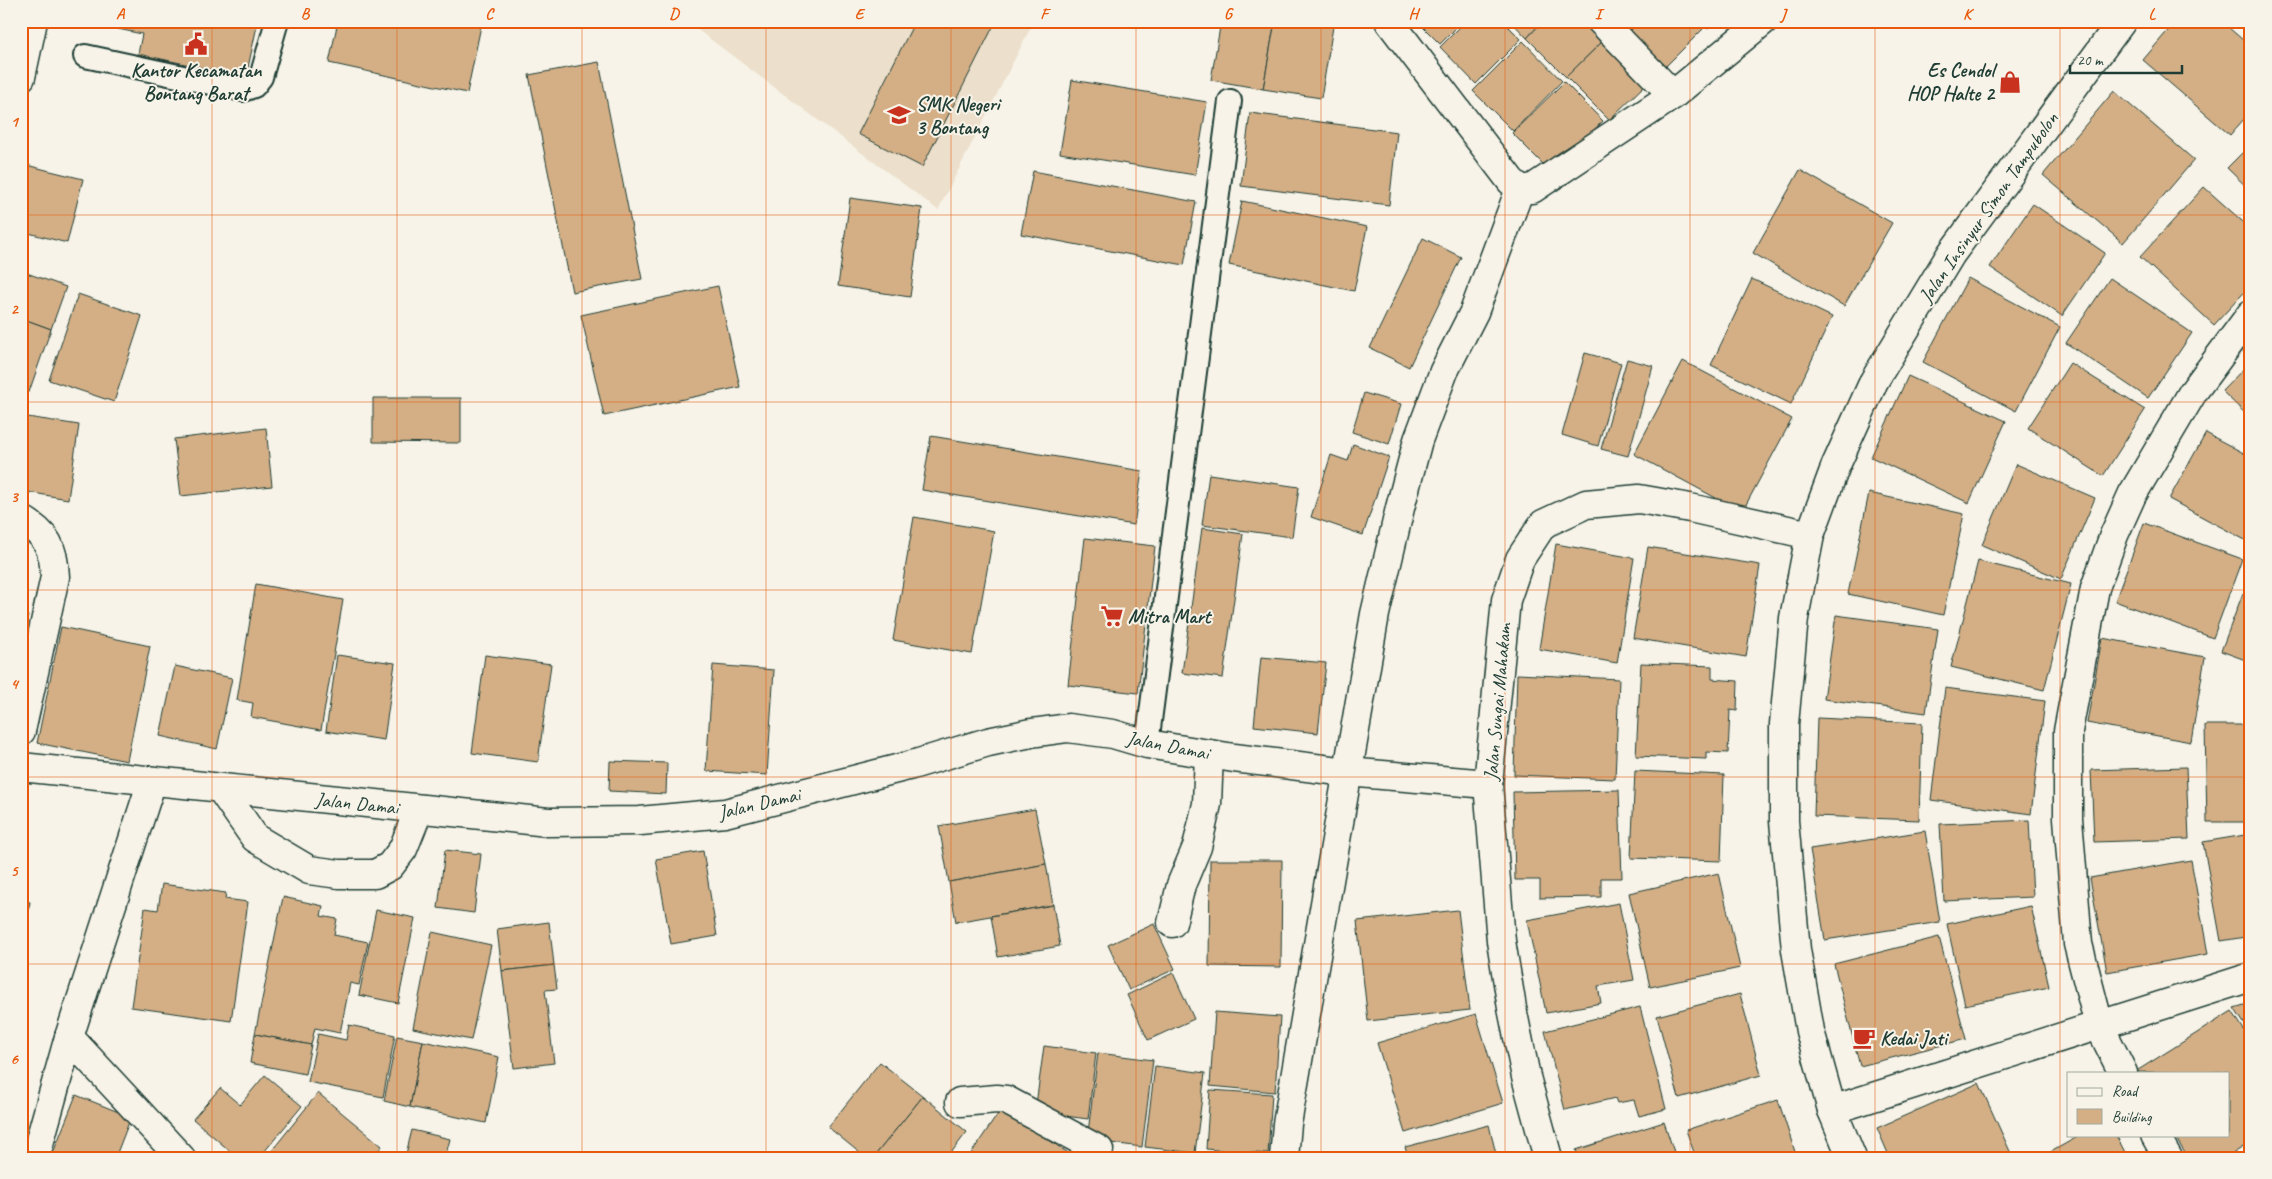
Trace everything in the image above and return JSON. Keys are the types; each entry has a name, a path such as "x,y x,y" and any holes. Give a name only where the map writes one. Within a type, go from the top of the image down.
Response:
{"street":[{"path":"23,68 33,21"},
{"path":"1389,21 1511,181 1520,189 1532,189 1673,95 1763,21"},
{"path":"1601,21 1673,95"},
{"name":"Jalan Insinyur Simon Tampubolon","path":"1852,1158 1832,1110 1810,1030 1796,950 1784,821 1784,724 1794,618 1810,535 1836,465 1874,381 1951,254 2122,21"},
{"path":"1284,1158 1288,1124 1375,614 1418,440 1444,371 1474,312 1520,189"},
{"path":"2122,1072 2099,1025 2078,944 2068,818 2068,731 2095,588 2114,535 2132,495 2193,392 2251,314"},
{"name":"Jalan Sungai Mahakam","path":"1548,1158 1526,1076 1510,998 1501,941 1488,784 1506,600 1520,559 1543,524 1586,504 1639,499 1810,535"},
{"path":"21,519 44,537 54,555 55,577 21,731"},
{"name":"Jalan Damai","path":"21,767 548,822 640,821 725,813 1031,732 1068,728 1113,734 1146,744 1209,754 1348,772 1488,784"},
{"path":"1172,923 1181,885 1197,847 1207,804 1209,754"},
{"path":"36,1158 69,1037 152,781"},
{"path":"221,789 255,838 309,870 339,874 375,874 390,866 403,848 419,809"},
{"path":"1832,1110 2251,978"},
{"path":"69,1037 181,1158"},
{"path":"960,1102 1006,1100 1101,1155"},
{"path":"2156,1136 2168,1158"}],"lane":[{"path":"85,56 244,90 254,86 261,76 277,21"},
{"path":"1146,744 1230,101"}],"shaded area":[{"name":"SMK Negeri 3 Bontang","path":"686,21 1034,21 938,210"}],"building":[{"name":"Kantor Kecamatan Bontang Barat","path":"119,21 258,21 246,77 138,54 142,34 118,29"},
{"path":"338,21 482,21 467,93 329,63"},
{"path":"915,21 996,21 922,167 858,134"},
{"path":"1221,21 1275,21 1263,89 1211,80"},
{"path":"1275,21 1334,21 1321,98 1263,89"},
{"path":"1417,21 1463,21 1440,44"},
{"path":"1466,21 1503,21 1521,39 1476,84 1440,47"},
{"path":"1511,21 1543,21 1527,38"},
{"path":"1543,21 1586,21 1604,40 1566,77 1527,38"},
{"path":"1616,21 1640,21 1628,33"},
{"path":"1640,21 1695,21 1703,29 1664,68 1628,33"},
{"path":"1701,21 1715,21 1708,29"},
{"path":"2176,21 2221,21 2251,47 2251,111 2230,135 2143,60"},
{"path":"2242,21 2251,21 2251,29"},
{"path":"1604,40 1647,83 1609,120 1566,77"},
{"path":"1523,41 1562,81 1513,131 1473,91"},
{"path":"599,62 642,279 572,292 529,75"},
{"path":"1072,80 1207,102 1195,175 1060,153"},
{"path":"1564,82 1603,121 1551,172 1512,133"},
{"path":"2114,91 2194,160 2123,243 2043,175"},
{"path":"1250,113 1397,132 1389,205 1241,186"},
{"path":"2251,144 2251,191 2227,168"},
{"path":"22,164 83,179 67,243 21,231"},
{"path":"1800,170 1892,223 1844,306 1753,253"},
{"path":"1033,171 1196,202 1184,265 1021,234"},
{"path":"2204,187 2251,229 2251,285 2214,325 2140,257"},
{"path":"850,198 922,208 910,297 838,286"},
{"path":"1242,201 1367,227 1354,291 1229,265"},
{"path":"2033,204 2105,253 2062,316 1990,267"},
{"path":"1423,238 1461,257 1409,367 1370,348"},
{"path":"21,271 66,287 51,329 21,318"},
{"path":"1968,278 2060,327 2016,411 1923,362"},
{"path":"2110,278 2192,333 2148,398 2066,343"},
{"path":"1752,279 1832,317 1791,404 1711,365"},
{"path":"718,286 740,387 604,416 581,315"},
{"path":"78,294 142,316 114,402 49,380"},
{"path":"21,318 51,329 29,392 21,390"},
{"path":"1585,353 1621,363 1598,446 1562,435"},
{"path":"1627,359 1653,366 1628,456 1601,449"},
{"path":"1683,361 1792,419 1742,512 1634,454"},
{"path":"2251,361 2251,419 2222,391"},
{"path":"2070,363 2145,410 2103,476 2028,428"},
{"path":"1908,376 2006,421 1969,503 1871,457"},
{"path":"1364,393 1401,404 1389,444 1352,432"},
{"path":"373,398 461,398 461,443 373,442"},
{"path":"21,416 79,425 68,499 21,491"},
{"path":"266,428 272,486 181,496 174,439"},
{"path":"2206,433 2251,457 2251,533 2247,541 2169,499"},
{"path":"931,436 1142,471 1134,525 922,490"},
{"path":"1353,444 1389,457 1363,535 1311,517 1331,455 1348,461"},
{"path":"2016,464 2095,498 2061,579 1982,545"},
{"path":"1209,474 1299,487 1292,537 1202,525"},
{"path":"1869,493 1964,514 1943,615 1848,594"},
{"path":"914,517 994,531 972,654 893,640"},
{"path":"2144,523 2242,559 2213,638 2115,601"},
{"path":"1202,528 1243,534 1223,678 1182,673"},
{"name":"Mitra Mart","path":"1085,538 1155,546 1138,693 1068,685"},
{"path":"1556,544 1634,558 1617,663 1539,649"},
{"path":"1648,547 1760,565 1746,657 1633,638"},
{"path":"1978,561 2071,584 2044,690 1951,667"},
{"path":"256,584 343,600 321,730 251,717 253,703 237,700"},
{"path":"2243,593 2251,596 2251,662 2221,651"},
{"path":"21,612 28,616 21,631"},
{"path":"1836,615 1938,629 1926,713 1824,699"},
{"path":"61,627 150,646 127,761 37,743"},
{"path":"2102,638 2205,657 2191,742 2087,723"},
{"path":"337,655 395,663 384,740 326,731"},
{"path":"485,655 551,664 538,762 472,753"},
{"path":"1261,657 1326,663 1318,733 1254,726"},
{"path":"1641,663 1712,666 1712,679 1738,681 1737,711 1730,710 1728,753 1706,752 1706,759 1636,756"},
{"path":"713,665 774,670 767,775 706,771"},
{"path":"175,666 232,678 217,749 160,736"},
{"path":"1517,674 1619,679 1615,779 1514,775"},
{"path":"1945,688 2045,701 2031,814 1931,800"},
{"path":"1817,718 1922,723 1919,820 1814,816"},
{"path":"2205,725 2251,725 2251,822 2207,822"},
{"path":"610,761 667,763 666,794 609,791"},
{"path":"2186,767 2189,839 2094,842 2091,770"},
{"path":"1635,771 1724,775 1721,861 1631,858"},
{"path":"1619,790 1622,878 1601,878 1601,897 1540,898 1540,880 1515,880 1513,792"},
{"path":"1035,809 1046,864 949,882 939,826"},
{"path":"2029,820 2033,897 1944,901 1940,824"},
{"path":"1925,831 1940,922 1825,940 1810,849"},
{"path":"2251,834 2251,936 2221,941 2203,842"},
{"path":"445,850 481,854 474,913 438,908"},
{"path":"703,851 717,936 671,944 656,859"},
{"path":"1210,860 1282,860 1281,967 1209,966"},
{"path":"2191,860 2208,954 2107,972 2090,878"},
{"path":"1046,864 1053,905 956,922 949,882"},
{"path":"1719,873 1740,968 1650,987 1629,893"},
{"path":"162,884 226,893 225,899 248,902 231,1021 131,1007 145,908 158,910"},
{"path":"283,897 323,906 321,916 337,919 334,935 368,942 359,985 350,983 340,1033 315,1028 311,1045 255,1034"},
{"path":"21,900 30,902 21,951"},
{"path":"1619,903 1634,980 1598,986 1601,1003 1546,1013 1527,920"},
{"path":"1053,905 1060,946 998,957 991,916"},
{"path":"2031,906 2049,987 1965,1005 1947,924"},
{"path":"376,910 415,918 398,1003 359,995"},
{"path":"1458,910 1470,1010 1368,1021 1357,921"},
{"path":"549,922 554,965 502,971 497,929"},
{"path":"1154,924 1175,969 1129,990 1108,945"},
{"path":"432,932 491,945 471,1040 413,1028"},
{"path":"1939,937 1966,1039 1860,1066 1834,964"},
{"path":"554,965 557,989 545,990 554,1063 514,1068 502,971"},
{"path":"1173,973 1194,1019 1148,1040 1127,995"},
{"path":"1740,994 1761,1075 1679,1098 1657,1016"},
{"path":"2251,1003 2251,1034 2234,1008"},
{"path":"1640,1007 1666,1109 1639,1116 1634,1100 1617,1103 1615,1098 1565,1110 1545,1031"},
{"path":"2232,1011 2251,1041 2251,1142 2226,1158 2188,1158 2175,1136 2230,1136 2230,1072 2135,1072"},
{"path":"1215,1012 1280,1017 1275,1092 1210,1086"},
{"path":"1476,1014 1503,1103 1405,1133 1377,1043"},
{"path":"349,1025 395,1035 383,1097 308,1082 318,1034 346,1040"},
{"path":"255,1034 311,1045 305,1074 250,1063"},
{"path":"397,1036 423,1041 410,1107 384,1101"},
{"path":"423,1041 499,1057 486,1123 410,1107"},
{"path":"1044,1046 1096,1053 1088,1119 1035,1112"},
{"path":"1098,1053 1153,1060 1142,1147 1087,1140"},
{"path":"880,1062 923,1096 873,1158 866,1158 828,1127"},
{"path":"1155,1066 1205,1073 1195,1153 1145,1147"},
{"path":"265,1075 302,1106 259,1158 238,1158 193,1119 220,1088 240,1105"},
{"path":"1979,1083 2013,1158 1890,1158 1877,1128"},
{"path":"1210,1090 1272,1094 1268,1154 1206,1149"},
{"path":"318,1093 382,1146 372,1158 266,1158"},
{"path":"76,1095 131,1117 115,1158 51,1158"},
{"path":"923,1096 967,1132 947,1158 873,1158"},
{"path":"1778,1100 1797,1158 1696,1158 1686,1130"},
{"path":"1002,1108 1074,1157 968,1158"},
{"path":"1664,1122 1676,1158 1579,1158 1576,1150"},
{"path":"1489,1125 1496,1154 1482,1158 1408,1158 1405,1147"},
{"path":"412,1130 450,1139 445,1158 405,1158"},
{"path":"2079,1136 2117,1136 2128,1158 2040,1158"},
{"path":"1197,1155 1231,1158 1197,1158"}],"place":[{"name":"Kantor Kecamatan Bontang Barat","path":"196,44"},
{"name":"Es Cendol HOP Halte 2","path":"2010,82"},
{"name":"SMK Negeri 3 Bontang","path":"899,115"},
{"name":"Mitra Mart","path":"1112,616"},
{"name":"Kedai Jati","path":"1864,1038"}]}
